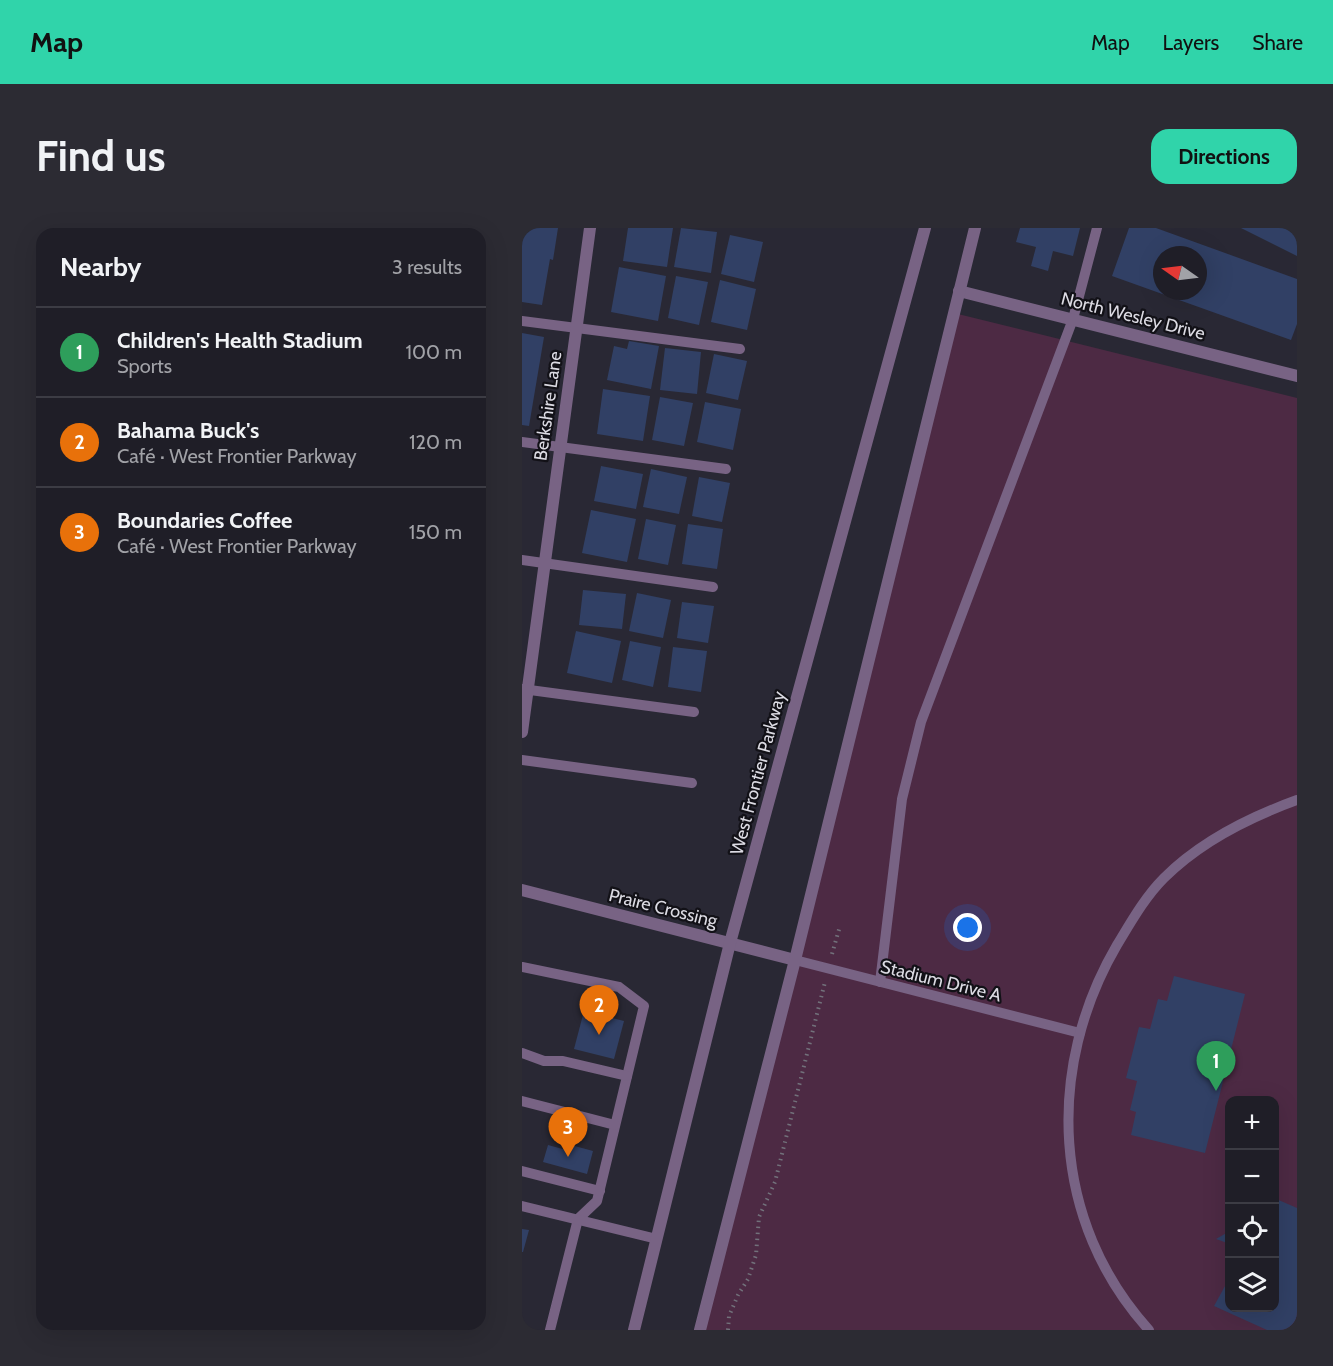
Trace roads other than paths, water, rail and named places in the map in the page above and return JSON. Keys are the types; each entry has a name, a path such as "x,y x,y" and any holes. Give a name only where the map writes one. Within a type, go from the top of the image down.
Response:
{"street":[{"name":"Berkshire Lane","path":"522,732 525,689 590,228"},
{"name":"West Frontier Parkway","path":"634,1330 730,943 925,228"},
{"path":"700,1330 795,960 975,228"},
{"name":"North Wesley Drive","path":"959,291 1297,376"},
{"name":"Praire Crossing","path":"522,890 795,960"}],"lane":[{"path":"880,982 902,799 921,722 1073,319 1097,228"},
{"path":"522,321 740,349"},
{"path":"522,442 726,469"},
{"path":"522,560 713,587"},
{"path":"525,689 694,712"},
{"path":"522,760 692,783"},
{"path":"1149,1330 1102,1264 1090,1237 1072,1175 1067,1117 1080,1033 1101,973 1146,900 1165,877 1214,840 1271,809 1297,800"},
{"name":"Stadium Drive A","path":"795,960 1080,1033"},
{"path":"522,967 619,987 644,1006 600,1191 597,1201 578,1219 550,1330"},
{"path":"522,1053 544,1060 563,1061 627,1076"},
{"path":"522,1101 615,1125"},
{"path":"522,1171 600,1191"},
{"path":"522,1206 657,1239"}],"place":[{"name":"Bahama Buck's","path":"599,1035"},
{"name":"Children's Health Stadium","path":"1216,1091"},
{"name":"Boundaries Coffee","path":"568,1157"}]}
